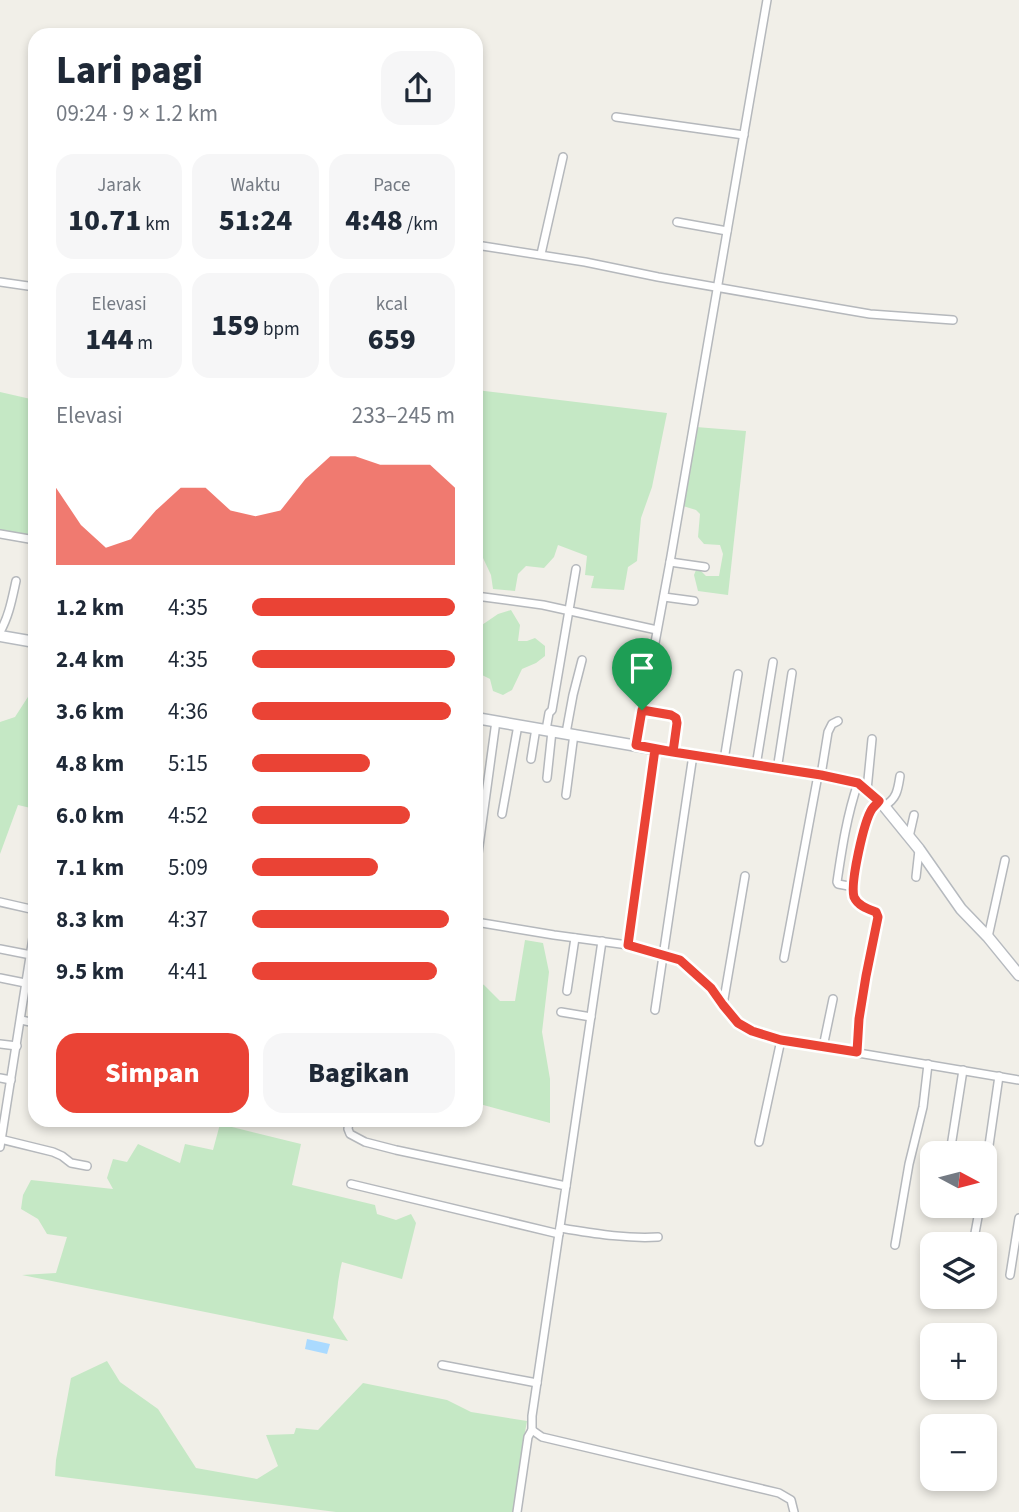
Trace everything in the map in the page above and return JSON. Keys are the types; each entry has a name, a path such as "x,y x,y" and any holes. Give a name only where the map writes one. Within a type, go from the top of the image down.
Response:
{"street":[{"path":"636,745 767,0"},
{"path":"616,117 744,135"},
{"path":"541,254 563,157"},
{"path":"677,222 727,231"},
{"path":"483,246 541,254 870,314 953,320"},
{"path":"0,282 28,286"},
{"path":"0,534 28,539"},
{"path":"670,562 705,567"},
{"path":"531,758 552,710 576,569"},
{"path":"16,581 10,610 0,634 28,640"},
{"path":"483,597 569,610 657,630"},
{"path":"664,597 694,601"},
{"path":"566,795 573,695 582,660"},
{"path":"756,766 774,662"},
{"path":"777,769 792,673"},
{"path":"724,760 738,674"},
{"path":"642,710 676,718 673,752"},
{"path":"483,719 858,783 882,803 919,849 961,909 1019,975"},
{"path":"483,817 496,721"},
{"path":"784,958 828,732 832,724 838,721"},
{"path":"502,814 518,725"},
{"path":"545,730 547,778"},
{"path":"867,790 872,739"},
{"path":"628,945 655,749"},
{"path":"655,1010 692,755"},
{"path":"857,1052 859,1019 878,917 876,912 866,909 856,900 855,867 871,811 894,799 900,776"},
{"path":"854,887 837,882 844,835 858,783"},
{"path":"909,837 914,815"},
{"path":"916,877 919,849"},
{"path":"988,937 1004,860"},
{"path":"723,1005 745,876"},
{"path":"0,902 28,908"},
{"path":"483,923 628,945 680,960 711,988 738,1023 752,1031 781,1040 1019,1080"},
{"path":"567,991 575,938"},
{"path":"602,941 531,1427 542,1437 779,1493 791,1500 794,1512"},
{"path":"0,949 28,955"},
{"path":"0,978 28,983"},
{"path":"28,995 21,1020 1,1142 53,1152 71,1163 87,1166"},
{"path":"823,1047 833,999"},
{"path":"561,1012 591,1017"},
{"path":"21,1020 28,1022"},
{"path":"759,1142 781,1040"},
{"path":"0,1044 17,1046"},
{"path":"895,1245 909,1164 923,1107 928,1064"},
{"path":"952,1141 963,1070"},
{"path":"990,1141 999,1076"},
{"path":"0,1078 11,1080"},
{"path":"348,1127 350,1134 365,1142 566,1186"},
{"path":"351,1184 560,1231 658,1237"},
{"path":"1010,1275 1019,1218"},
{"path":"442,1365 537,1383"},
{"path":"517,1512 528,1437 533,1430"}],"green space":[{"path":"483,391 667,413 652,487 641,518 637,561 628,567 624,590 591,588 594,576 585,575 587,556 558,545 554,557 544,568 526,566 518,574 515,591 493,589 491,575 483,558"},
{"path":"0,392 28,398 28,538 0,532"},
{"path":"696,427 746,431 728,595 698,591 694,575 696,570 700,570 706,576 719,576 723,554 720,545 704,544 698,537 700,514 683,506"},
{"path":"511,610 520,625 518,641 535,638 545,646 545,656 522,669 512,690 503,695 493,691 490,679 483,676 483,624 498,614"},
{"path":"28,697 28,807 18,805 0,854 0,722 15,717"},
{"path":"525,940 543,943 549,972 542,1032 550,1079 550,1123 483,1105 483,984 500,1001 515,1001"},
{"path":"219,1127 232,1127 301,1144 292,1185 375,1205 377,1214 396,1220 411,1214 416,1223 402,1279 342,1262 333,1318 348,1341 22,1275 56,1273 67,1237 47,1234 38,1219 21,1209 23,1195 31,1180 113,1189 107,1178 113,1159 127,1162 138,1144 180,1163 185,1144 213,1150"},
{"path":"107,1361 120,1382 158,1409 196,1468 257,1479 278,1466 266,1435 294,1434 296,1428 318,1430 363,1383 447,1400 471,1412 527,1421 514,1512 336,1512 55,1476 71,1378"}],"water":[{"path":"307,1339 330,1344 327,1354 305,1349"}],"route":[{"path":"642,710 636,745 655,749 673,752 724,760 777,769 821,775 858,783 879,801 870,813 855,867 854,897 866,909 876,912 878,917 859,1019 857,1052 781,1040 752,1031 738,1023 711,988 680,960 628,945 655,749 673,752 677,723 676,718 671,715 642,710"}]}
